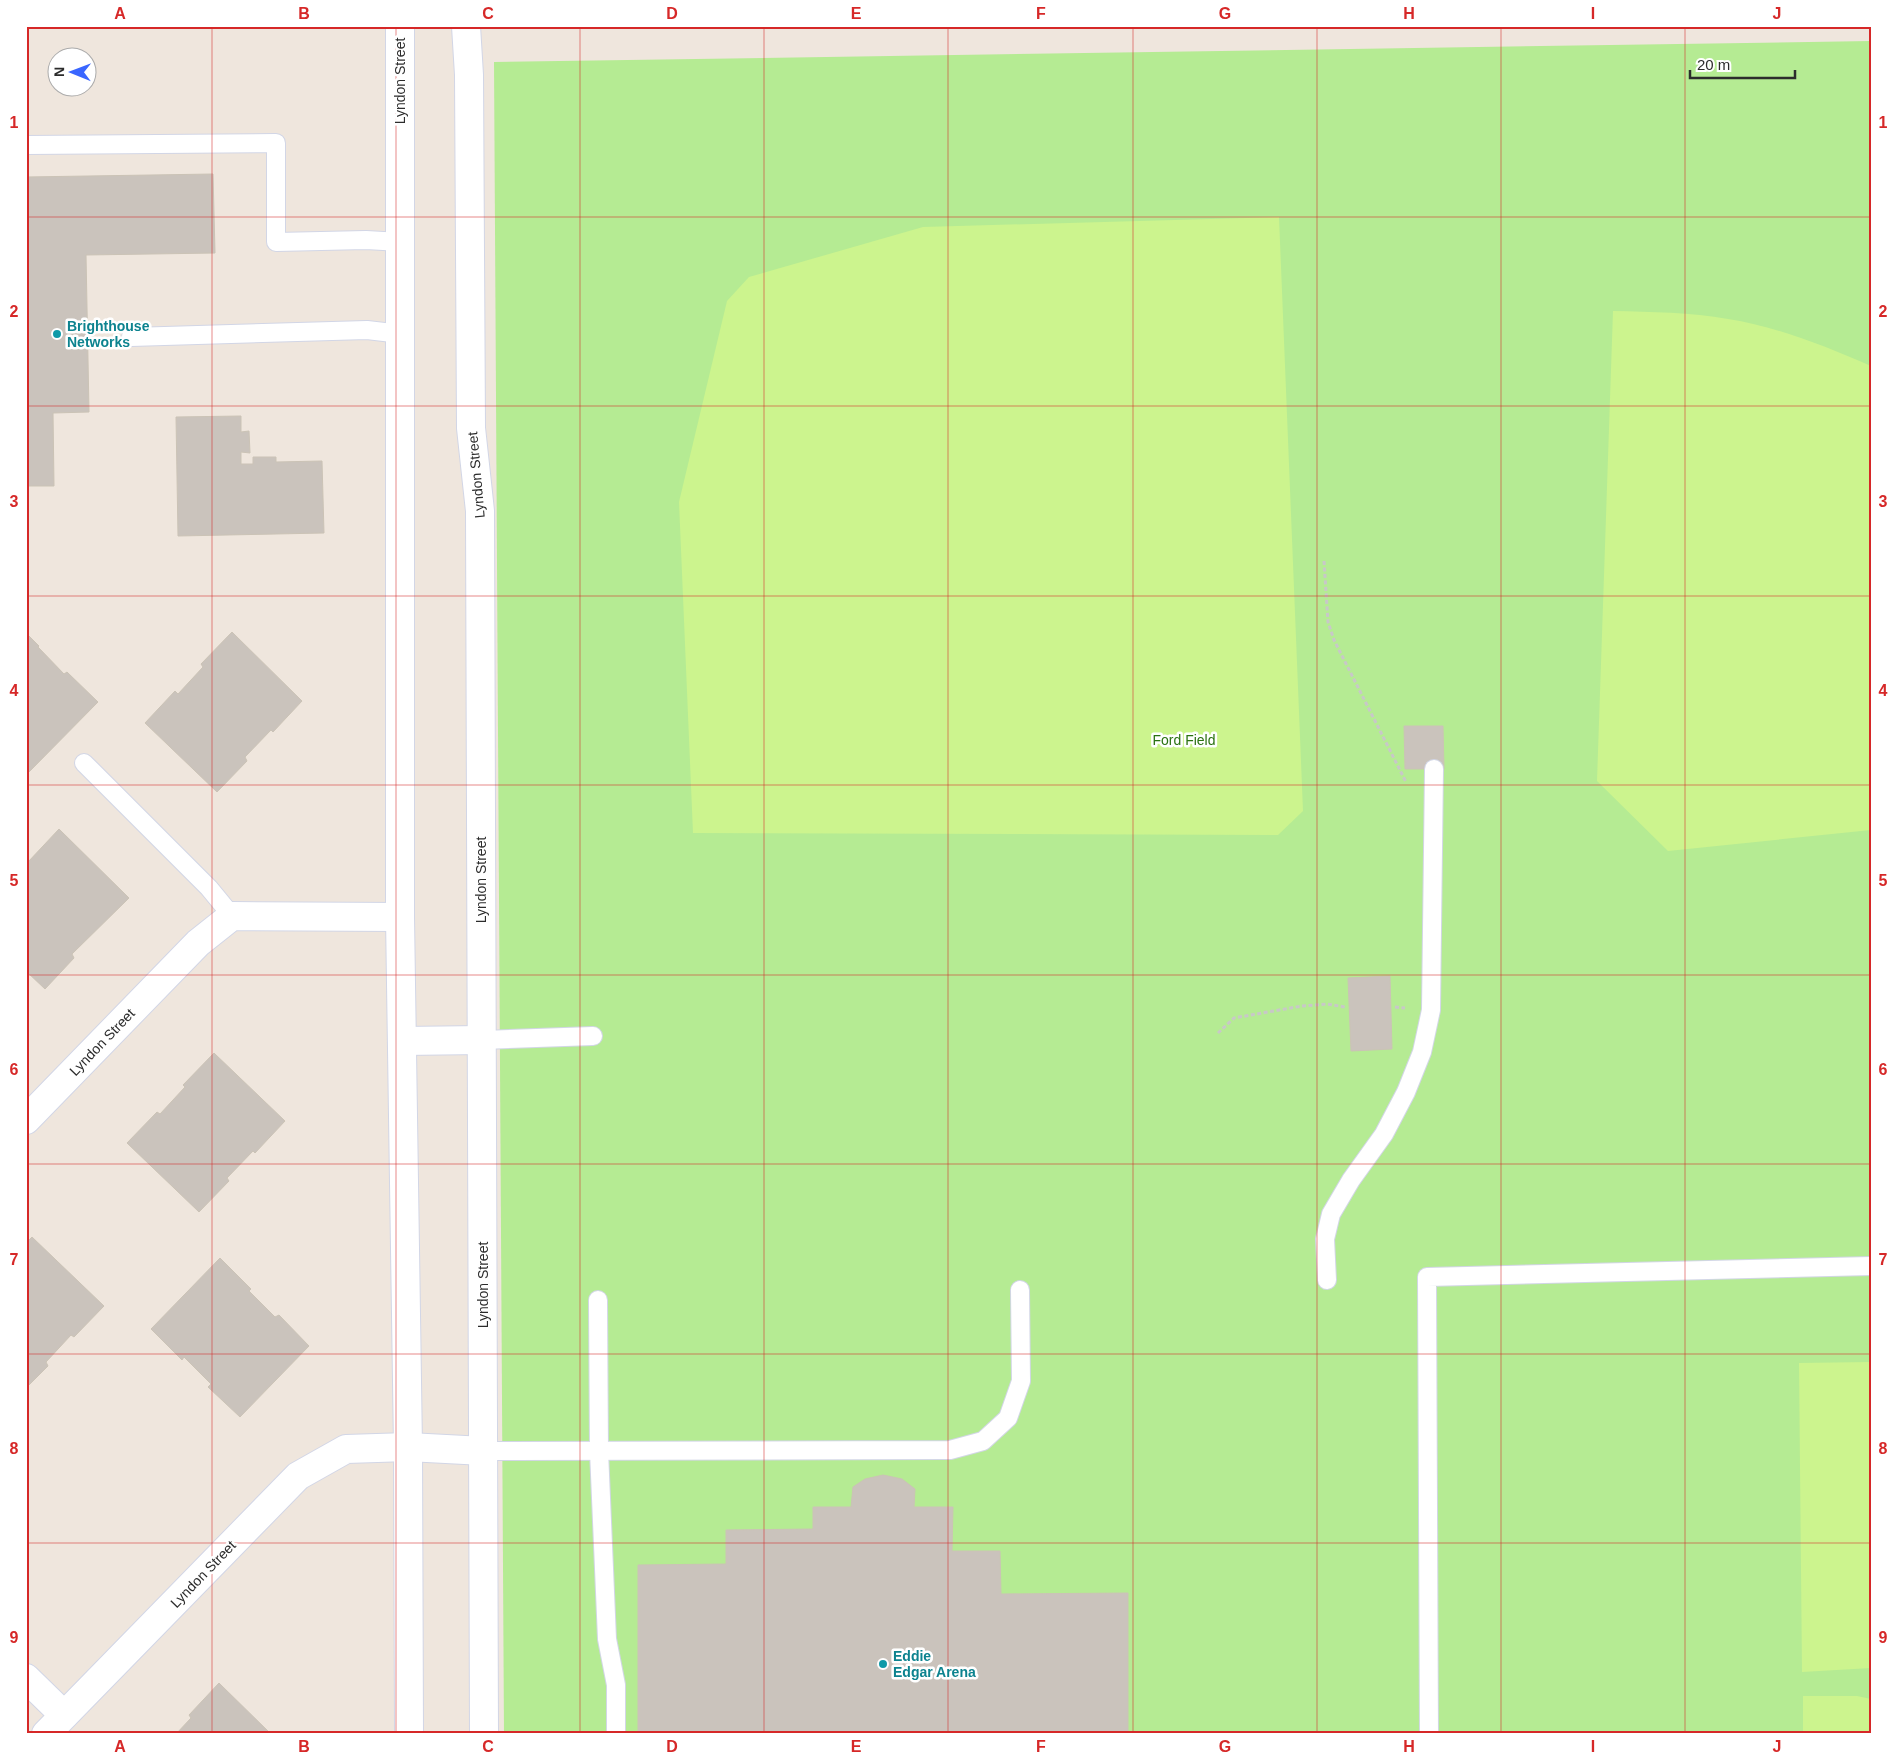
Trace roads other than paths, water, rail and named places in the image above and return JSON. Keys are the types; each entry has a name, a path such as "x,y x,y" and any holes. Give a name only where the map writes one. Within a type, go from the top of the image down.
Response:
{"street":[{"name":"Lyndon Street","path":"400,26 400,917 408,1448 409,1734"},
{"name":"Lyndon Street","path":"466,26 469,84 471,428 480,511 484,1734"},
{"name":"Lyndon Street","path":"26,1120 198,943 232,916"},
{"path":"232,916 400,917"},
{"path":"402,1041 482,1040"},
{"name":"Lyndon Street","path":"55,1725 298,1476 346,1449 408,1448"},
{"path":"408,1448 484,1451"},
{"path":"26,1678 55,1725"}],"lane":[{"path":"26,145 276,143 276,242 366,240 401,242"},
{"path":"131,338 367,330 401,334"},
{"path":"84,763 210,888 232,916"},
{"path":"1327,1280 1325,1240 1331,1214 1351,1180 1384,1134 1406,1092 1422,1052 1431,1010 1434,769"},
{"path":"482,1040 593,1036"},
{"path":"1429,1734 1427,1276 1871,1266"},
{"path":"484,1451 950,1450 983,1440 1008,1418 1021,1381 1020,1290"},
{"path":"598,1300 599,1451 607,1639 616,1685 616,1734"}],"place":[{"name":"Brighthouse Networks","path":"57,334"},
{"name":"Eddie Edgar Arena","path":"883,1664"}],"park label":[{"name":"Ford Field","path":"1184,740"}]}
